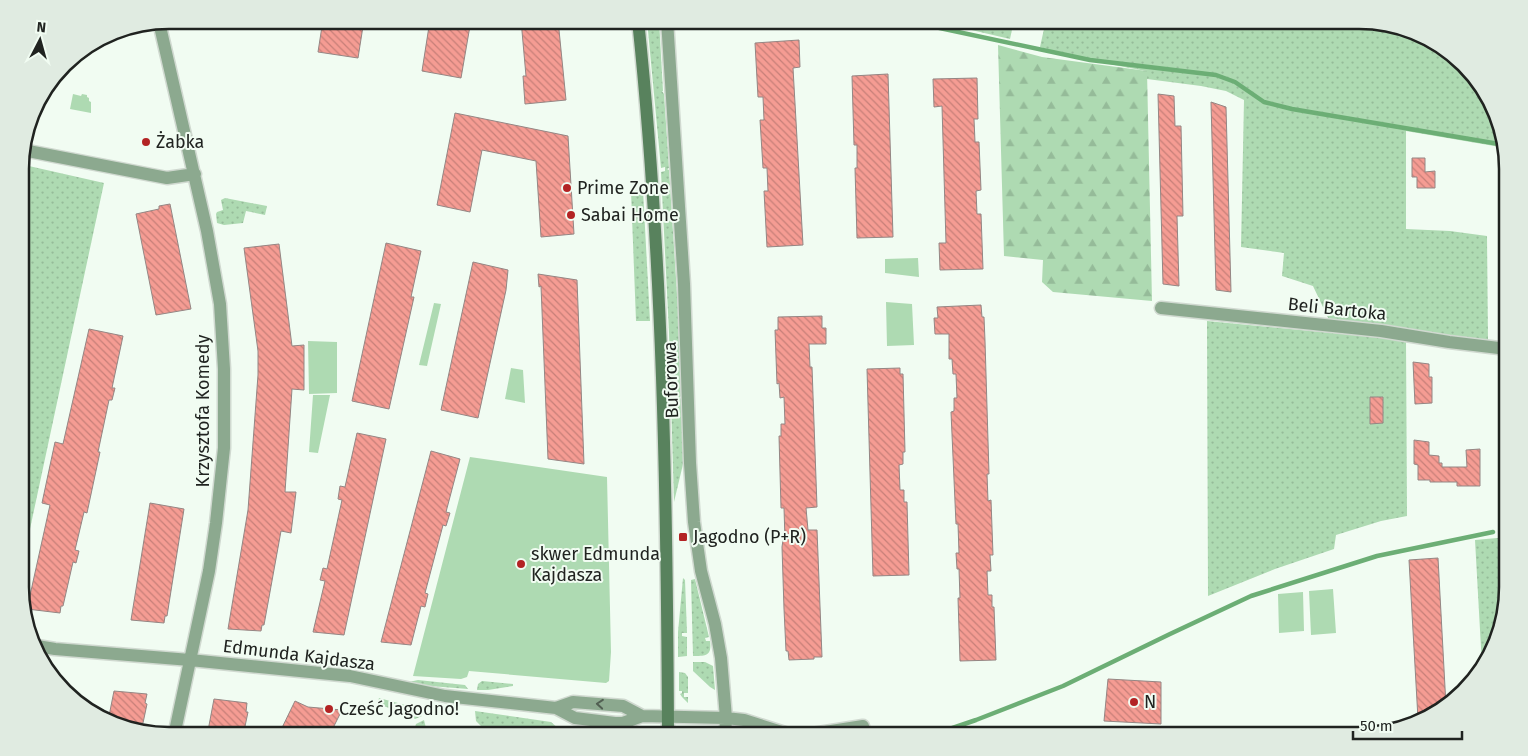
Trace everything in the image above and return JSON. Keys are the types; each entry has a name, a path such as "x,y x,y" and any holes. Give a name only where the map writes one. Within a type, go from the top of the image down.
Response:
{"main road":[{"name":"Buforowa","path":"639,29 651,163 658,274 664,432 668,727"}],"street":[{"name":"Krzysztofa Komedy","path":"160,29 206,226 220,304 224,370 224,439 219,504 213,547 176,727"},
{"name":"Buforowa","path":"669,29 685,293 690,463 694,522 701,571 717,632 721,658 726,727"},
{"path":"30,151 167,178 194,174"},
{"name":"Beli Bartoka","path":"1161,308 1381,331 1499,348"},
{"name":"Edmunda Kajdasza","path":"42,647 350,676 445,696 556,708 573,702 623,706 642,716 726,718 744,720 766,727"},
{"name":"Edmunda Kajdasza","path":"857,727 863,726"}],"green space":[{"path":"648,29 660,29 662,91 664,94 669,168 667,169 669,170 678,309 681,396 679,398 682,399 684,460 674,502 669,332 661,172 665,171 665,167 661,168"},
{"path":"967,29 1012,29 1010,39"},
{"path":"1044,29 1360,29 1387,31 1404,36 1437,52 1465,76 1476,91 1492,124 1498,147 1406,131 1406,229 1450,231 1487,236 1488,343 1330,322 1313,286 1282,276 1284,253 1241,247 1244,100 1226,91 1147,79 1146,71 1077,58 1040,47"},
{"path":"998,45 1042,57 1147,71 1152,301 1053,292 1042,282 1043,260 1004,256"},
{"path":"73,94 87,95 91,102 91,113 70,109"},
{"path":"29,166 104,183 29,534"},
{"path":"643,190 650,321 636,321 631,191"},
{"path":"225,198 267,206 265,215 246,211 243,223 224,225 217,223 216,214 223,210 221,200"},
{"path":"918,258 919,277 885,273 885,259"},
{"path":"886,302 912,304 914,345 887,346"},
{"path":"434,303 441,304 427,366 419,365"},
{"path":"1207,321 1406,340 1407,516 1381,521 1336,535 1334,549 1275,569 1208,596"},
{"path":"308,341 337,342 337,393 309,394"},
{"path":"511,368 523,370 525,403 505,399"},
{"path":"313,395 330,395 318,453 309,452"},
{"name":"skwer Edmunda Kajdasza","path":"470,457 607,477 611,652 609,681 606,683 469,671 467,677 461,679 413,676"},
{"path":"1499,538 1499,597 1497,615 1481,655 1475,540"},
{"path":"683,578 685,580 687,633 682,633 682,636 687,637 687,656 678,657 678,632"},
{"path":"695,579 709,637 705,638 706,641 710,641 709,652 701,656 693,656 691,580"},
{"path":"1333,589 1336,633 1311,635 1309,591"},
{"path":"1303,592 1304,631 1279,633 1278,594"},
{"path":"693,662 705,662 713,666 715,690 693,671"},
{"path":"679,672 685,673 688,677 688,693 684,693 684,697 688,697 688,703 680,694 682,691 679,691"},
{"path":"418,680 465,685 468,689 409,682"},
{"path":"482,681 513,684 513,686 477,690 478,684"},
{"path":"379,698 413,707 422,716 415,719 409,714 383,706 376,710"},
{"path":"475,711 551,722 557,727 490,727 481,726 476,721"},
{"path":"424,720 426,727 415,727 416,724"}],"building":[{"path":"322,29 363,29 358,58 318,52"},
{"path":"429,29 469,29 461,78 422,71"},
{"path":"522,29 559,29 566,100 525,104 523,76 526,76"},
{"path":"799,40 800,67 793,68 803,245 767,247 764,191 768,191 767,168 763,168 760,120 764,120 763,97 758,97 755,43"},
{"path":"888,74 893,237 857,238 855,168 857,168 857,145 854,145 852,76"},
{"path":"977,78 978,119 974,119 975,142 979,142 981,190 976,191 977,214 981,214 983,269 940,270 939,243 946,243 942,106 934,107 933,79"},
{"path":"1158,94 1174,96 1175,126 1181,126 1183,216 1177,216 1179,286 1163,284"},
{"path":"1211,102 1226,107 1231,292 1216,290"},
{"path":"455,113 568,136 574,234 541,237 536,161 482,150 470,212 437,205"},
{"path":"1412,158 1425,158 1425,172 1435,171 1435,188 1417,188 1417,177 1412,177"},
{"path":"170,204 191,309 156,315 136,214 159,209 159,206"},
{"path":"386,243 421,251 411,297 414,297 389,409 352,401"},
{"path":"279,244 292,346 304,345 304,390 292,389 285,492 296,492 291,533 281,531 264,625 262,625 261,631 228,629 248,510 258,375 258,351 244,248"},
{"path":"473,262 508,270 506,290 478,418 441,410"},
{"path":"538,274 577,280 584,464 548,459 541,286 539,287"},
{"path":"981,305 982,317 984,317 989,474 987,474 988,501 991,500 993,555 990,555 991,571 987,571 988,595 992,595 992,607 994,607 996,660 960,661 959,569 957,569 956,553 959,553 958,524 956,524 951,412 954,411 954,398 957,398 956,374 953,374 952,359 949,359 949,334 935,334 934,318 938,318 937,307"},
{"path":"822,316 822,328 826,328 826,344 809,344 810,367 812,367 817,507 806,508 808,530 817,530 822,657 789,660 788,651 786,651 784,609 782,547 783,540 785,540 784,508 781,508 779,436 781,436 781,424 785,424 784,397 780,398 779,383 777,384 775,330 778,330 778,317"},
{"path":"89,329 123,336 112,388 115,388 112,400 109,400 87,513 84,512 75,550 79,551 76,563 73,562 60,613 31,609 30,598 50,505 42,503 55,442 63,444"},
{"path":"1413,362 1429,364 1429,377 1432,377 1432,403 1415,404"},
{"path":"900,368 900,374 903,374 905,452 903,452 903,464 899,465 900,490 904,490 904,502 907,502 909,575 873,576 867,369"},
{"path":"1370,397 1383,397 1383,423 1370,424"},
{"path":"357,433 386,439 344,635 313,632 325,581 320,580 323,568 327,569 342,500 338,499 340,486 345,487"},
{"path":"1414,440 1429,442 1429,455 1439,456 1439,463 1442,463 1442,467 1467,467 1466,450 1480,449 1480,486 1457,486 1457,482 1418,480 1418,465 1414,464"},
{"path":"431,451 460,459 446,512 450,513 446,526 443,525 425,593 428,594 425,607 421,606 411,645 381,642"},
{"path":"150,503 184,509 167,616 165,616 164,623 131,620"},
{"path":"1438,558 1446,698 1418,714 1409,560"},
{"name":"N","path":"1108,679 1161,682 1161,724 1104,721"},
{"path":"114,691 147,694 143,723 140,725 109,714"},
{"path":"214,699 247,703 246,712 248,712 245,727 209,727"},
{"path":"295,701 308,707 342,710 334,727 282,727"}],"waterway":[{"path":"944,29 1090,60 1216,75 1235,82 1264,102 1292,109 1497,144"},
{"path":"955,727 1063,686 1251,596 1377,556 1493,532"}],"place":[{"name":"Żabka","path":"146,142"},
{"name":"Prime Zone","path":"567,188"},
{"name":"Sabai Home","path":"571,215"},
{"name":"Jagodno (P+R)","path":"683,537"},
{"name":"skwer Edmunda Kajdasza","path":"521,564"},
{"name":"N","path":"1134,702"},
{"name":"Cześć Jagodno!","path":"329,709"}]}
